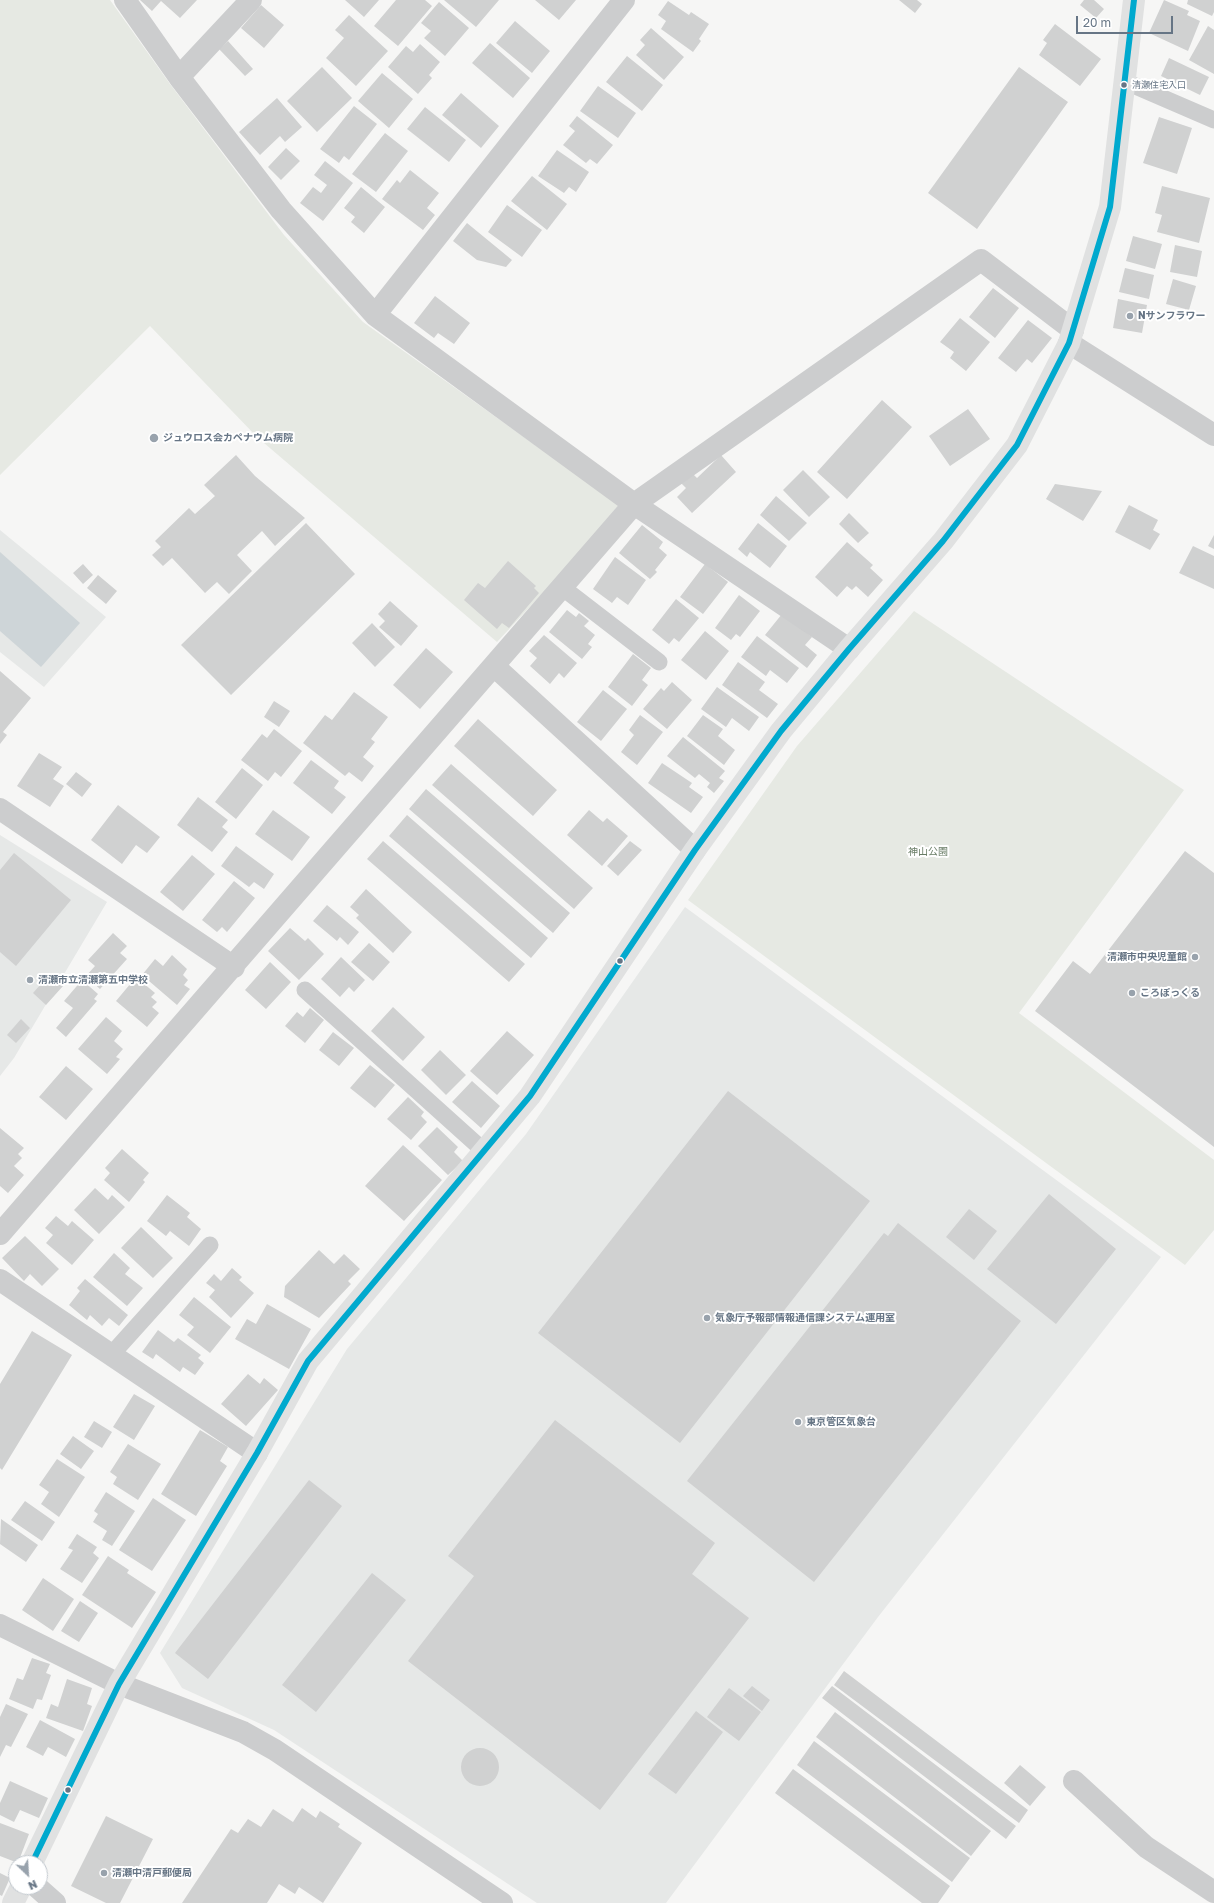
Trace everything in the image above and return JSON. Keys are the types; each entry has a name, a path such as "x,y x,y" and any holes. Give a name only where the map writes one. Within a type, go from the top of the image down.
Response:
{"street":[{"path":"125,0 180,77 280,210 375,315 634,504 849,649"},
{"path":"180,77 251,0"},
{"path":"375,315 624,0"},
{"path":"36,1855 119,1684 257,1453 308,1361 530,1096 695,850 781,732 849,649 943,541 1017,445 1071,337 1110,207 1126,82 1134,0"},
{"path":"0,1234 234,967 634,504 981,260 1071,337 1214,436"},
{"path":"494,666 695,850"},
{"path":"0,809 234,967"},
{"path":"0,1280 257,1453"},
{"path":"0,1625 119,1684 242,1732 275,1750 502,1903"},
{"path":"1074,1781 1146,1847 1214,1892"},
{"path":"46,1895 55,1903"}],"lane":[{"path":"1126,82 1214,120"},
{"path":"563,588 659,662"},
{"path":"305,990 484,1151"},
{"path":"111,1355 210,1246"}],"shaded area":[{"path":"0,530 106,617 44,687 0,652"},
{"path":"0,552 80,623 41,667 0,631"},
{"name":"清瀬市立清瀬第五中学校","path":"0,835 107,902 14,1058 0,1076"},
{"path":"685,907 1161,1257 878,1617 666,1903 537,1903 274,1730 182,1688 160,1653 347,1349 526,1134"}],"green space":[{"path":"0,0 110,0 170,84 284,235 363,322 619,505 555,580 497,642 257,437 150,326 0,475"},
{"name":"神山公園","path":"914,611 1184,790 1019,1013 1214,1160 1214,1230 1185,1265 688,900 797,746"}],"building":[{"path":"140,0 197,0 180,18 161,1 152,11"},
{"path":"345,0 379,0 364,17"},
{"path":"396,0 425,0 432,6 398,46 374,26"},
{"path":"444,0 499,0 476,27"},
{"path":"535,0 576,0 559,20"},
{"path":"899,0 917,0 922,4 915,13"},
{"path":"1084,0 1094,0 1104,9 1096,18 1080,5"},
{"path":"1164,0 1189,11 1187,15 1200,21 1188,51 1149,33"},
{"path":"1188,0 1214,0 1214,12 1212,16 1187,4"},
{"path":"668,1 689,15 691,12 709,24 699,39 701,41 693,52 661,29 666,21 658,15"},
{"path":"439,2 469,28 445,56 424,38 431,31 421,23"},
{"path":"261,5 284,25 264,48 241,28"},
{"path":"349,15 388,51 356,86 326,58 344,38 335,30"},
{"path":"515,21 550,51 532,73 496,43"},
{"path":"1055,24 1101,59 1080,86 1039,55 1047,43 1043,40"},
{"path":"1208,26 1214,30 1214,74 1189,60"},
{"path":"651,28 684,57 664,80 636,55 645,45 640,40"},
{"path":"228,41 253,69 245,76 219,49"},
{"path":"490,43 530,78 513,98 472,63"},
{"path":"420,44 440,62 429,75 432,78 418,94 388,67 406,46 413,52"},
{"path":"627,56 663,85 642,111 606,82"},
{"path":"1169,58 1209,77 1200,95 1161,76"},
{"path":"322,67 352,98 317,132 287,101"},
{"path":"1019,67 1068,102 977,229 928,193"},
{"path":"382,73 413,99 389,128 358,101"},
{"path":"598,86 636,113 618,138 580,111"},
{"path":"461,93 499,126 481,148 442,115"},
{"path":"277,98 302,127 285,142 280,136 260,155 239,132"},
{"path":"354,106 377,124 349,160 344,156 339,163 320,149"},
{"path":"425,107 466,140 449,162 407,129"},
{"path":"577,116 613,145 597,164 590,159 586,163 563,145 575,131 569,126"},
{"path":"1159,117 1192,128 1177,174 1143,163"},
{"path":"385,133 408,151 376,192 352,174"},
{"path":"286,148 300,161 281,180 268,167"},
{"path":"557,150 589,172 576,192 569,187 564,193 538,176"},
{"path":"325,161 353,183 323,221 300,203 313,187 321,193 327,185 314,175"},
{"path":"410,170 439,193 427,208 435,215 423,230 382,199 397,180 400,183"},
{"path":"532,176 567,204 547,230 511,201"},
{"path":"1162,186 1210,198 1199,243 1157,232 1162,215 1155,213"},
{"path":"361,187 385,207 364,233 351,222 355,217 344,208"},
{"path":"507,205 542,230 522,257 488,232"},
{"path":"467,223 512,260 506,267 477,260 453,241"},
{"path":"1133,236 1162,244 1155,269 1126,261"},
{"path":"1175,245 1202,251 1197,277 1170,272"},
{"path":"1125,268 1154,275 1149,299 1119,292"},
{"path":"1173,279 1196,286 1189,310 1166,304"},
{"path":"993,288 1019,308 995,338 969,317"},
{"path":"435,296 470,323 454,344 438,333 434,338 414,323"},
{"name":"Nサンフラワー","path":"1118,299 1147,305 1142,333 1113,328"},
{"path":"960,318 990,342 966,371 950,358 954,352 940,342"},
{"path":"1028,320 1052,338 1032,363 1027,359 1016,372 998,358"},
{"path":"882,400 912,427 847,499 817,472"},
{"path":"968,409 990,439 950,466 929,436"},
{"path":"236,455 255,476 305,518 275,546 262,531 237,555 252,571 229,594 217,582 205,593 172,558 163,566 152,555 161,547 155,541 189,508 195,514 215,496 204,485"},
{"path":"721,455 736,472 692,513 677,497 686,488 680,482 691,472 697,478"},
{"path":"803,470 830,497 809,517 783,490"},
{"path":"1055,484 1102,491 1083,521 1046,499"},
{"path":"776,496 807,523 789,541 760,515"},
{"path":"1129,505 1158,520 1153,530 1160,534 1150,550 1115,532"},
{"path":"849,513 869,533 858,543 839,524"},
{"path":"306,523 355,574 231,695 181,645"},
{"path":"758,523 787,546 770,568 750,552 747,557 738,549"},
{"path":"642,525 663,542 659,548 667,555 655,570 657,572 650,579 619,553"},
{"path":"1214,535 1214,549 1208,546"},
{"path":"847,542 873,565 870,568 883,580 868,597 856,586 852,590 847,586 837,597 815,577"},
{"path":"1193,546 1214,556 1214,589 1179,573"},
{"path":"615,557 646,580 628,605 617,597 612,603 593,589"},
{"path":"508,561 536,586 534,588 539,593 509,628 502,623 497,629 464,600 478,583 485,588"},
{"path":"83,564 93,575 83,584 73,573"},
{"path":"705,564 728,582 703,614 680,597"},
{"path":"98,575 117,591 106,604 87,588"},
{"path":"739,595 760,611 740,637 736,634 731,640 715,628"},
{"path":"676,599 699,618 679,642 674,638 669,644 652,630"},
{"path":"390,601 418,626 401,646 379,627 385,621 378,614"},
{"path":"567,610 576,617 579,613 589,621 584,626 595,635 588,644 592,647 582,659 549,632"},
{"path":"782,614 812,637 805,645 817,655 807,668 765,635"},
{"path":"372,623 395,647 375,667 352,643"},
{"path":"705,631 729,651 706,680 681,660"},
{"path":"544,635 577,663 564,678 559,673 550,684 530,666 537,658 529,651"},
{"path":"757,636 799,668 787,683 770,670 766,676 741,657"},
{"path":"426,648 453,672 420,709 393,685"},
{"path":"633,654 651,668 642,680 648,685 632,706 608,687"},
{"path":"738,662 765,682 759,690 778,704 767,718 722,685"},
{"path":"0,671 31,698 3,732 7,735 0,744"},
{"path":"672,682 692,700 667,729 643,709 661,688 664,691"},
{"path":"717,687 759,717 749,731 732,718 726,727 701,709"},
{"path":"603,690 627,709 601,741 577,722"},
{"path":"354,692 388,717 371,739 375,742 363,757 374,766 362,782 349,772 345,776 303,743 325,715 332,720"},
{"path":"274,701 290,711 279,727 264,717"},
{"path":"640,715 663,732 637,765 621,752 634,735 629,730"},
{"path":"703,715 723,729 718,736 735,750 724,765 687,736"},
{"path":"478,719 557,790 533,816 454,746"},
{"path":"274,729 302,751 281,777 275,772 268,781 241,760 262,734 267,738"},
{"path":"683,737 725,771 719,778 724,781 714,793 707,787 710,783 699,774 695,778 667,756"},
{"path":"39,753 62,767 53,779 64,786 50,807 17,786"},
{"path":"311,760 339,781 334,788 346,797 332,814 293,783"},
{"path":"662,763 692,783 689,787 703,797 691,813 648,783"},
{"path":"451,764 593,888 574,909 432,785"},
{"path":"242,768 263,785 236,819 215,802"},
{"path":"76,772 92,784 82,797 66,784"},
{"path":"426,789 570,913 553,933 409,809"},
{"path":"198,797 228,820 222,827 228,832 212,852 177,825"},
{"path":"118,805 160,837 147,853 136,845 122,864 91,840"},
{"path":"273,810 310,837 292,861 255,834"},
{"path":"589,810 603,822 607,818 628,836 602,866 567,835"},
{"path":"407,815 548,938 531,958 389,836"},
{"path":"383,841 525,964 509,982 367,859"},
{"path":"630,841 642,850 618,876 607,866"},
{"path":"236,846 274,874 264,889 254,882 249,887 221,866"},
{"name":"ころぽっくる","path":"1185,851 1214,873 1214,1147 1035,1011 1073,961 1090,974"},
{"path":"14,853 71,900 16,966 0,952 0,870"},
{"path":"192,855 215,874 183,911 160,892"},
{"path":"234,881 255,898 227,932 222,927 217,932 202,920"},
{"path":"366,889 412,932 393,953 356,918 359,915 350,907"},
{"path":"327,905 359,932 348,945 340,937 337,941 313,921"},
{"path":"290,928 305,941 308,938 324,954 299,980 268,951"},
{"path":"113,933 127,946 120,953 127,959 100,989 86,976 95,966 88,960"},
{"path":"369,943 390,962 373,981 351,962"},
{"path":"172,955 187,969 183,975 188,980 184,985 190,989 177,1005 142,975 155,959 163,966"},
{"path":"341,957 365,980 354,992 349,987 340,997 321,979"},
{"path":"270,962 291,982 266,1009 245,990"},
{"path":"50,974 63,986 46,1005 33,993"},
{"path":"136,977 155,993 151,997 157,1002 152,1007 159,1013 147,1027 116,1001"},
{"path":"82,980 98,994 94,999 97,1001 66,1037 56,1028 73,1008 64,1001"},
{"path":"393,1007 425,1037 403,1061 371,1031"},
{"path":"310,1008 324,1020 305,1043 285,1026 297,1012 303,1017"},
{"path":"106,1017 122,1031 114,1041 123,1049 116,1057 120,1059 107,1074 78,1049"},
{"path":"21,1019 30,1028 16,1043 7,1035"},
{"path":"507,1031 534,1055 497,1095 470,1071"},
{"path":"333,1032 354,1048 339,1066 319,1050"},
{"path":"440,1050 466,1075 446,1095 421,1070"},
{"path":"370,1065 395,1085 375,1108 350,1088"},
{"path":"66,1066 93,1089 66,1120 39,1097"},
{"path":"472,1081 500,1106 481,1128 452,1102"},
{"path":"728,1091 870,1201 680,1443 538,1333"},
{"path":"408,1097 424,1112 421,1116 427,1122 411,1140 387,1119"},
{"path":"437,1127 458,1147 454,1152 463,1161 448,1175 418,1146"},
{"path":"0,1128 24,1148 18,1154 22,1158 14,1166 24,1175 8,1193 0,1186"},
{"path":"403,1145 442,1180 404,1221 365,1186"},
{"path":"122,1149 149,1173 143,1180 145,1182 129,1202 104,1180 110,1173 105,1168"},
{"path":"95,1188 108,1200 112,1195 125,1207 99,1234 74,1210"},
{"path":"1049,1194 1116,1249 1056,1324 987,1269"},
{"path":"167,1195 190,1213 187,1217 201,1229 189,1246 170,1231 166,1236 147,1221"},
{"path":"969,1209 997,1231 974,1260 946,1237"},
{"path":"56,1216 68,1226 72,1221 94,1240 72,1265 46,1243 53,1235 45,1228"},
{"path":"898,1223 1021,1321 814,1582 687,1481 884,1233 888,1236"},
{"path":"141,1227 173,1258 153,1278 121,1248"},
{"path":"25,1236 59,1269 42,1286 30,1274 24,1281 2,1258"},
{"path":"319,1250 334,1264 344,1254 360,1269 348,1281 351,1284 319,1318 284,1297 285,1286"},
{"path":"114,1253 130,1268 125,1274 143,1288 127,1306 93,1277"},
{"path":"232,1268 242,1277 239,1280 254,1293 231,1318 209,1297 215,1290 206,1283 214,1274 221,1281"},
{"path":"85,1279 128,1315 119,1326 109,1318 102,1326 90,1315 87,1320 69,1305 80,1291 77,1288"},
{"path":"194,1297 231,1327 210,1353 187,1335 194,1327 179,1315"},
{"path":"267,1304 311,1329 289,1369 235,1339 247,1319 256,1324"},
{"path":"158,1330 174,1342 178,1338 201,1355 198,1358 204,1363 195,1375 183,1367 180,1372 156,1354 153,1359 142,1352"},
{"path":"32,1331 72,1355 2,1470 0,1468 0,1384"},
{"path":"248,1374 260,1384 264,1378 278,1390 246,1426 221,1404"},
{"path":"134,1394 155,1406 134,1440 113,1427"},
{"path":"555,1420 715,1543 692,1574 749,1618 600,1810 408,1661 474,1576 448,1556"},
{"path":"94,1421 112,1432 102,1448 84,1437"},
{"path":"200,1430 228,1447 220,1461 227,1466 196,1516 161,1494"},
{"path":"73,1436 94,1451 81,1469 60,1454"},
{"path":"128,1444 161,1464 138,1500 113,1484 117,1477 110,1472"},
{"path":"57,1459 85,1477 59,1517 41,1504 49,1492 39,1485"},
{"path":"309,1480 342,1506 208,1679 175,1653"},
{"path":"106,1492 135,1511 112,1546 102,1540 107,1531 93,1522 98,1514 94,1511"},
{"path":"153,1498 186,1520 152,1571 119,1550"},
{"path":"25,1501 55,1522 42,1541 11,1520"},
{"path":"1,1519 38,1545 26,1562 0,1544"},
{"path":"77,1534 97,1547 93,1553 99,1558 82,1583 60,1569 73,1550 68,1548"},
{"path":"108,1556 129,1570 127,1573 156,1592 132,1628 82,1595"},
{"path":"372,1573 406,1600 316,1712 282,1685"},
{"path":"43,1578 74,1599 53,1631 22,1610"},
{"path":"80,1601 98,1613 79,1642 61,1631"},
{"path":"32,1658 50,1664 46,1673 51,1675 42,1700 37,1699 33,1709 9,1699 17,1678 23,1680"},
{"path":"844,1671 1028,1810 1019,1823 834,1685"},
{"path":"67,1679 92,1688 87,1704 92,1706 83,1731 46,1718 51,1704 58,1707"},
{"path":"752,1686 770,1700 762,1711 743,1696"},
{"path":"832,1686 1016,1826 1006,1839 822,1698"},
{"path":"729,1688 761,1712 739,1741 707,1717"},
{"path":"6,1704 28,1714 11,1747 6,1745 0,1757 0,1717"},
{"path":"696,1711 723,1732 676,1794 648,1774"},
{"path":"835,1712 991,1831 971,1856 816,1737"},
{"path":"40,1720 75,1739 66,1757 48,1747 43,1756 26,1747"},
{"path":"814,1741 970,1858 952,1882 797,1765"},
{"path":"476,1748 484,1748 494,1753 498,1760 498,1774 494,1781 484,1786 476,1786 466,1781 464,1778 461,1771 461,1763 466,1753 469,1751"},
{"path":"1020,1765 1046,1787 1030,1806 1004,1783"},
{"path":"793,1769 950,1886 938,1903 922,1903 775,1793"},
{"path":"10,1781 48,1798 39,1818 20,1810 14,1822 0,1815 0,1803"},
{"path":"302,1808 316,1818 320,1811 340,1824 338,1827 362,1843 323,1903 299,1887 295,1894 279,1884 267,1903 182,1903 231,1829 238,1833 248,1819 261,1827 273,1809 293,1822"},
{"path":"106,1816 153,1839 120,1903 106,1903 71,1886"},
{"path":"0,1823 29,1834 21,1855 8,1855 8,1859 0,1856"},
{"path":"0,1873 8,1877 8,1882 2,1896 0,1895"}],"transit line":[{"path":"36,1855 119,1684 257,1453 308,1361 530,1096 695,850 781,731 849,649 943,541 1017,445 1069,343 1110,207 1134,0"}],"place":[{"name":"清瀬住宅入口","path":"1124,85"},
{"name":"Nサンフラワー","path":"1130,316"},
{"name":"ジュウロス会カペナウム病院","path":"154,438"},
{"name":"清瀬市中央児童館","path":"1195,957"},
{"name":"清瀬市立清瀬第五中学校","path":"30,980"},
{"name":"ころぽっくる","path":"1132,993"},
{"name":"気象庁予報部情報通信課システム運用室","path":"707,1318"},
{"name":"東京管区気象台","path":"798,1422"},
{"name":"清瀬中清戸郵便局","path":"104,1873"}]}
